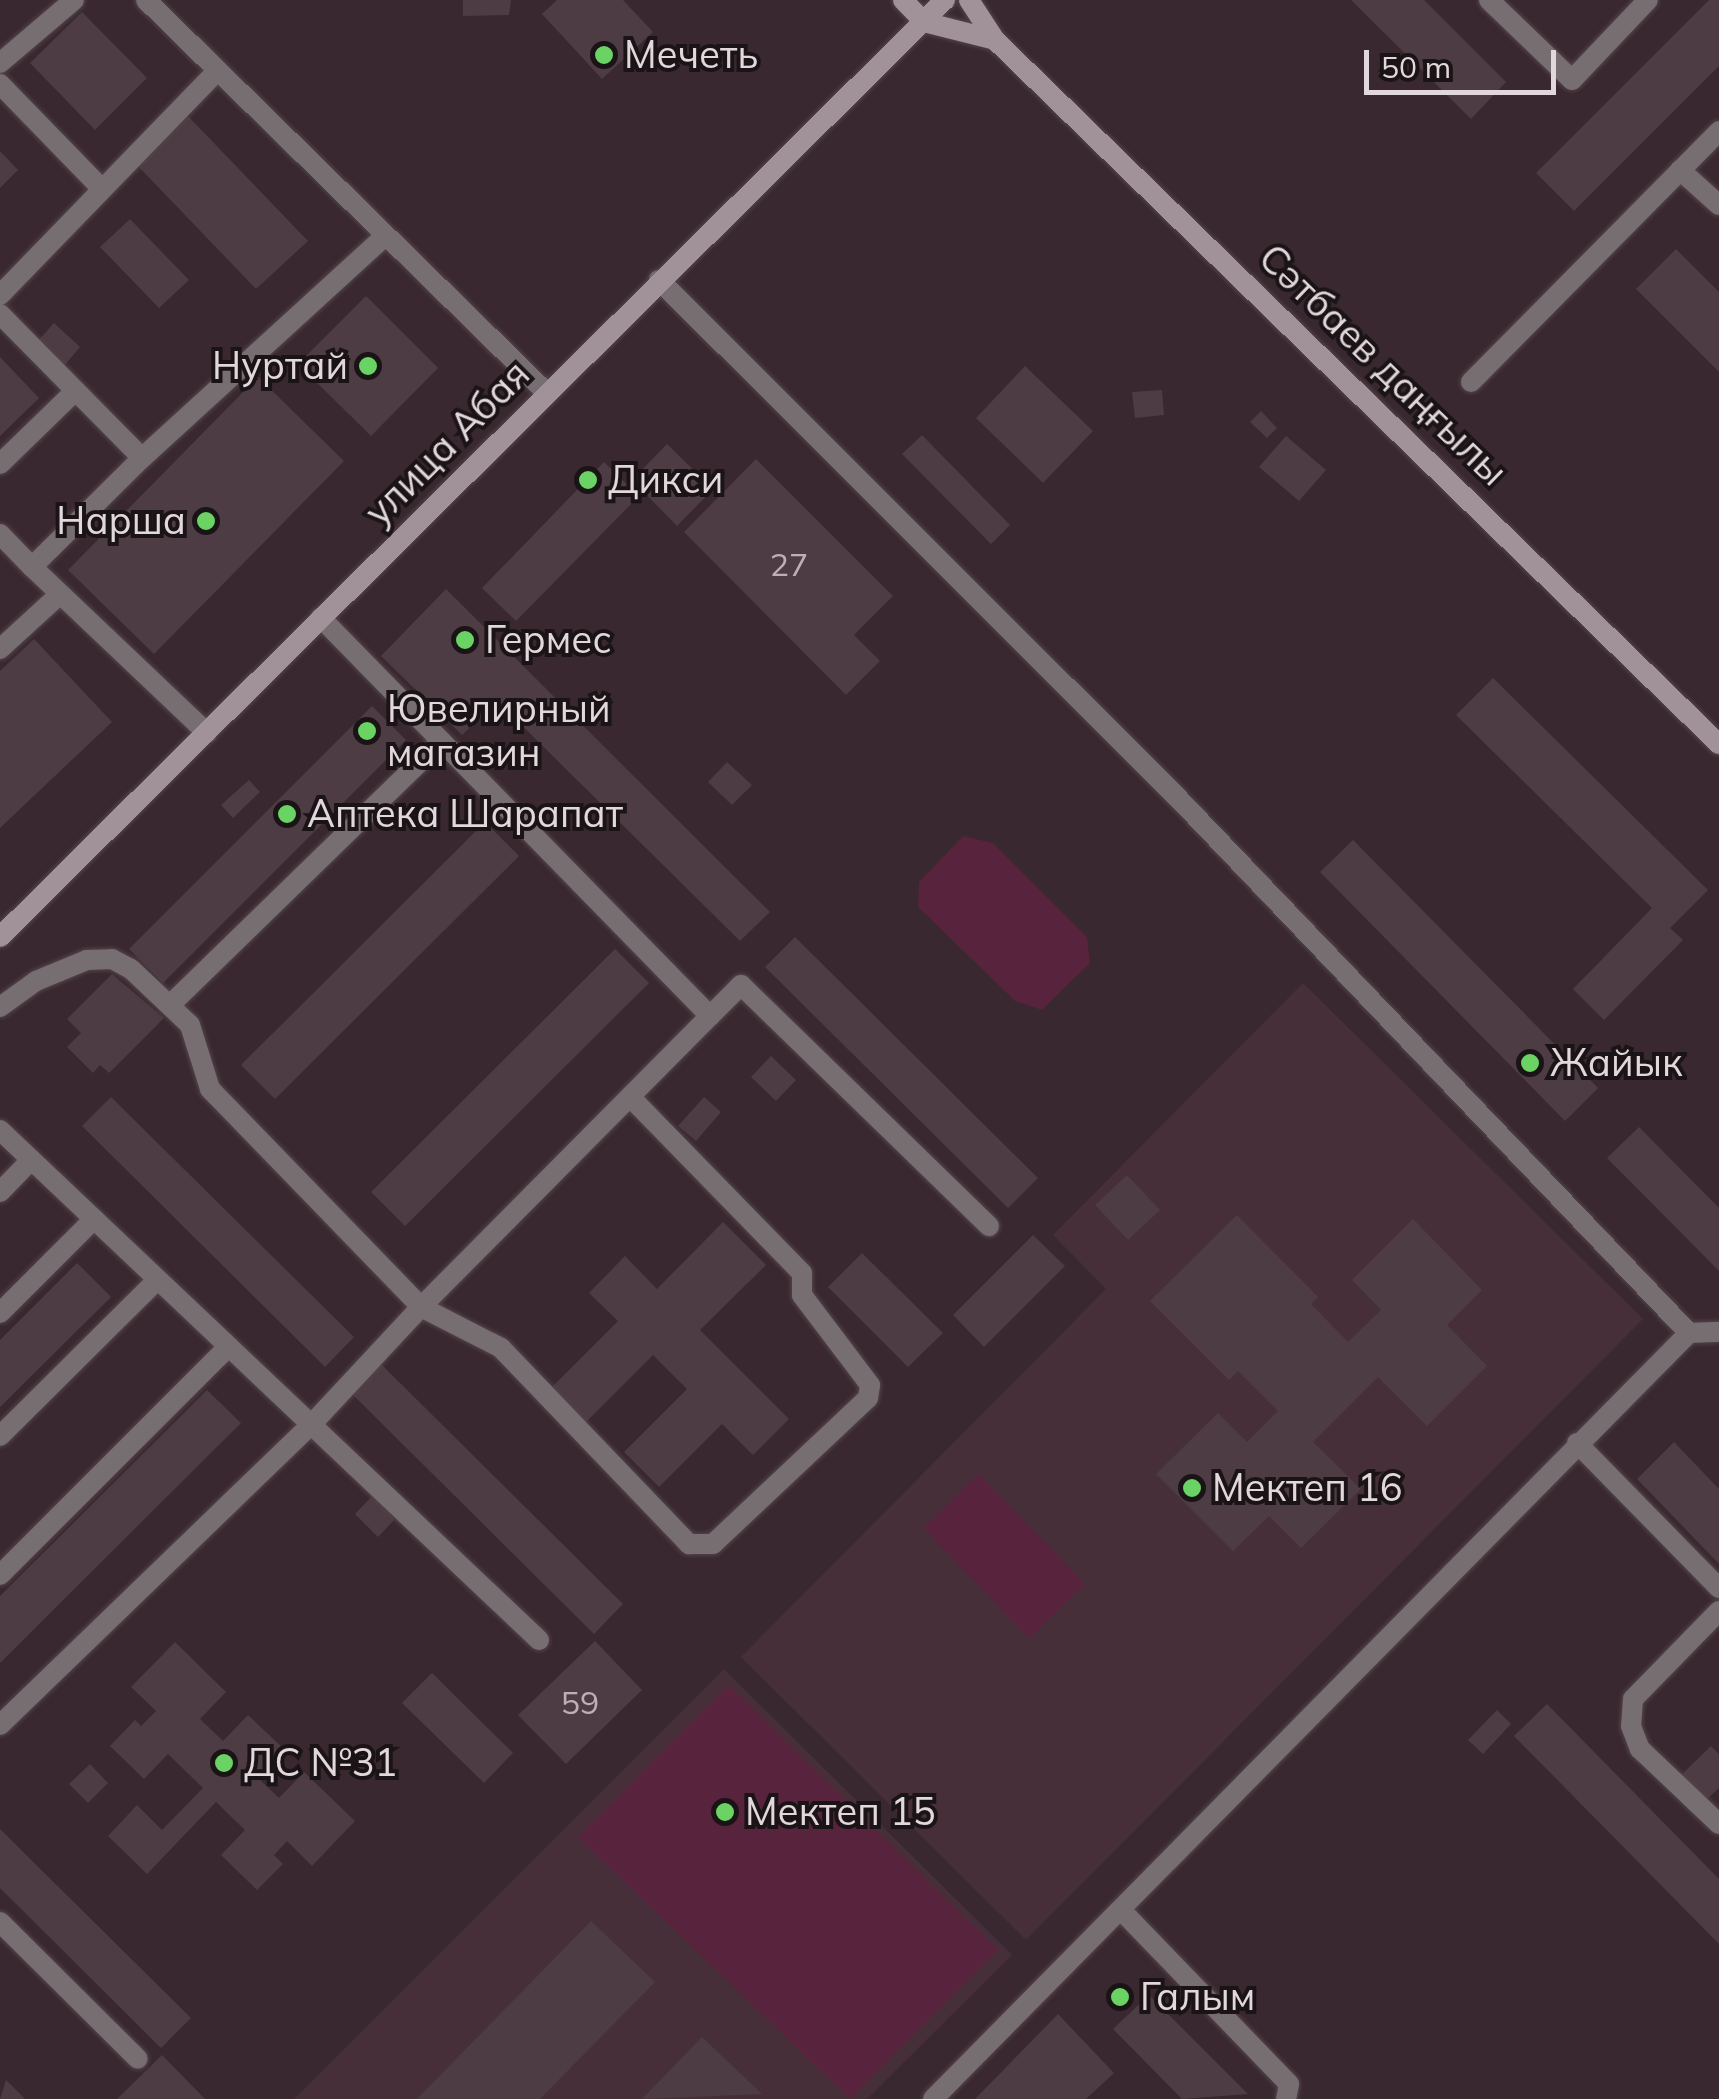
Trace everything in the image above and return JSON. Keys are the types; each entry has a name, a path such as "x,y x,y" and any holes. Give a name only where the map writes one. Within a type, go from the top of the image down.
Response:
{"street":[{"path":"0,64 74,0"},
{"path":"146,0 546,393"},
{"path":"904,0 924,22 995,40"},
{"name":"улица Абая","path":"0,936 944,0"},
{"name":"Сәтбаев даңғылы","path":"969,0 995,40 1719,744"},
{"path":"1489,0 1572,80 1648,0"},
{"path":"0,296 217,71"},
{"path":"0,84 102,189"},
{"path":"1471,382 1719,130"},
{"path":"1680,170 1719,205"},
{"path":"32,567 142,458 386,236"},
{"path":"660,280 1177,797 1689,1332"},
{"path":"0,314 142,458"},
{"path":"0,464 76,391"},
{"path":"0,534 207,733"},
{"path":"0,649 60,594"},
{"path":"322,618 710,1016"},
{"path":"170,1004 442,741"},
{"path":"0,1007 66,966 112,959 170,1004 199,1046 210,1089 421,1307 500,1348 689,1544 713,1544 868,1398 870,1385 802,1295 802,1272 630,1097"},
{"path":"3,1717 310,1426 421,1307 740,985 989,1226"},
{"path":"0,1130 538,1640"},
{"path":"0,1192 31,1160"},
{"path":"0,1314 94,1219"},
{"path":"0,1436 157,1280"},
{"path":"933,2099 1689,1332 1719,1332"},
{"path":"0,1575 228,1348"},
{"path":"1577,1443 1719,1588"},
{"path":"1719,1611 1633,1698 1631,1726 1640,1749 1719,1824"},
{"path":"1122,1911 1289,2084 1286,2099"},
{"path":"0,1922 138,2060"}],"shaded area":[{"path":"963,836 993,843 1087,937 1090,963 1042,1010 1015,1001 918,907 919,882"},
{"name":"Мектеп 16","path":"1303,983 1643,1319 1026,1940 741,1657 1106,1289 1053,1235"},
{"path":"979,1474 1085,1584 1029,1638 923,1528"},
{"name":"Мектеп 15","path":"724,1669 1012,1955 867,2099 294,2099"},
{"path":"729,1685 998,1950 850,2099 578,1837"}],"building":[{"path":"463,0 511,0 509,15 463,16"},
{"name":"Мечеть","path":"557,0 623,0 653,32 602,79 542,14"},
{"path":"1351,0 1424,0 1506,82 1471,119"},
{"path":"1709,0 1719,0 1719,66 1574,211 1536,173"},
{"path":"82,12 147,78 95,130 30,63"},
{"path":"187,115 308,241 256,289 136,164"},
{"path":"0,151 18,170 0,188"},
{"path":"130,219 189,280 159,308 100,247"},
{"path":"1676,249 1719,292 1719,372 1636,289"},
{"name":"Нуртай","path":"366,296 438,368 371,436 298,364"},
{"path":"54,323 80,347 63,367 37,342"},
{"path":"0,357 39,398 0,436"},
{"path":"1025,366 1093,431 1043,483 976,418"},
{"path":"258,377 344,461 154,654 68,570"},
{"path":"1162,390 1164,415 1135,418 1132,392"},
{"path":"1261,411 1277,428 1267,438 1250,422"},
{"path":"922,435 1010,525 991,544 902,454"},
{"path":"1286,436 1326,470 1299,501 1259,467"},
{"path":"667,444 713,489 677,526 632,480"},
{"path":"756,459 893,596 854,635 880,661 846,695 684,532"},
{"path":"604,462 639,496 516,621 482,588"},
{"path":"446,589 770,912 740,941 497,701 462,735 381,656"},
{"path":"34,639 112,722 0,828 0,671"},
{"path":"1493,678 1708,890 1670,928 1683,940 1604,1020 1573,989 1652,908 1456,715"},
{"path":"372,706 406,740 163,983 129,949"},
{"path":"727,762 752,785 732,805 708,782"},
{"path":"249,780 260,792 233,818 221,805"},
{"path":"485,822 519,856 275,1099 241,1065"},
{"path":"1353,840 1598,1088 1565,1121 1320,872"},
{"path":"795,937 1038,1178 1008,1208 765,967"},
{"path":"615,949 649,983 405,1226 371,1192"},
{"path":"112,974 164,1018 109,1073 100,1065 93,1073 67,1047 81,1033 67,1019"},
{"path":"771,1056 796,1080 776,1101 751,1077"},
{"path":"111,1097 354,1337 325,1367 82,1126"},
{"path":"704,1097 721,1112 696,1141 678,1126"},
{"path":"1639,1127 1719,1208 1719,1271 1607,1158"},
{"path":"1127,1175 1160,1210 1128,1240 1095,1205"},
{"path":"1237,1215 1318,1297 1311,1304 1348,1342 1381,1310 1352,1280 1413,1219 1482,1290 1447,1325 1487,1366 1427,1426 1378,1377 1313,1442 1361,1489 1301,1548 1269,1516 1233,1551 1156,1474 1218,1413 1247,1442 1278,1411 1238,1371 1229,1380 1150,1301"},
{"path":"723,1222 766,1265 700,1330 789,1419 753,1455 722,1424 659,1487 624,1452 687,1389 653,1355 581,1427 546,1393 618,1321 589,1293 625,1256 657,1289"},
{"path":"1033,1235 1065,1266 984,1347 953,1315"},
{"path":"862,1253 943,1333 908,1367 828,1287"},
{"path":"77,1263 111,1297 0,1407 0,1340"},
{"path":"380,1363 623,1604 594,1634 351,1393"},
{"path":"207,1390 241,1423 0,1663 0,1596"},
{"path":"1674,1442 1719,1489 1719,1564 1637,1479"},
{"path":"372,1496 395,1519 378,1537 355,1514"},
{"path":"595,1641 642,1690 566,1764 518,1715"},
{"name":"ДС №31","path":"175,1642 226,1692 200,1719 223,1741 248,1715 284,1749 257,1777 279,1798 304,1772 355,1821 312,1866 287,1841 274,1855 283,1864 257,1890 221,1855 245,1830 216,1802 147,1874 108,1836 137,1805 162,1830 203,1788 168,1754 144,1779 110,1746 135,1720 141,1726 156,1711 131,1687"},
{"path":"432,1673 513,1753 484,1783 402,1703"},
{"path":"1547,1704 1719,1879 1719,1944 1514,1736"},
{"path":"1497,1710 1511,1724 1483,1754 1468,1740"},
{"path":"1711,1746 1719,1754 1719,1788 1706,1800 1682,1774"},
{"path":"90,1764 108,1783 88,1803 69,1784"},
{"path":"0,1829 191,2018 161,2048 0,1888"},
{"path":"591,1921 655,1982 540,2099 417,2099"},
{"path":"1149,1995 1248,2094 1182,2099 1113,2029"},
{"path":"1058,2014 1114,2073 1086,2099 975,2099"},
{"path":"702,2037 762,2094 642,2099"},
{"path":"162,2055 205,2099 117,2099"},
{"path":"6,2080 25,2099 0,2099"}],"place":[{"name":"Мечеть","path":"604,55"},
{"name":"Нуртай","path":"368,366"},
{"name":"Дикси","path":"588,480"},
{"name":"Нарша","path":"206,521"},
{"name":"Гермес","path":"465,640"},
{"name":"Ювелирный магазин","path":"367,731"},
{"name":"Аптека Шарапат","path":"287,814"},
{"name":"Жайык","path":"1530,1063"},
{"name":"Мектеп 16","path":"1192,1488"},
{"name":"ДС №31","path":"224,1763"},
{"name":"Мектеп 15","path":"725,1812"},
{"name":"Галым","path":"1120,1997"}]}
